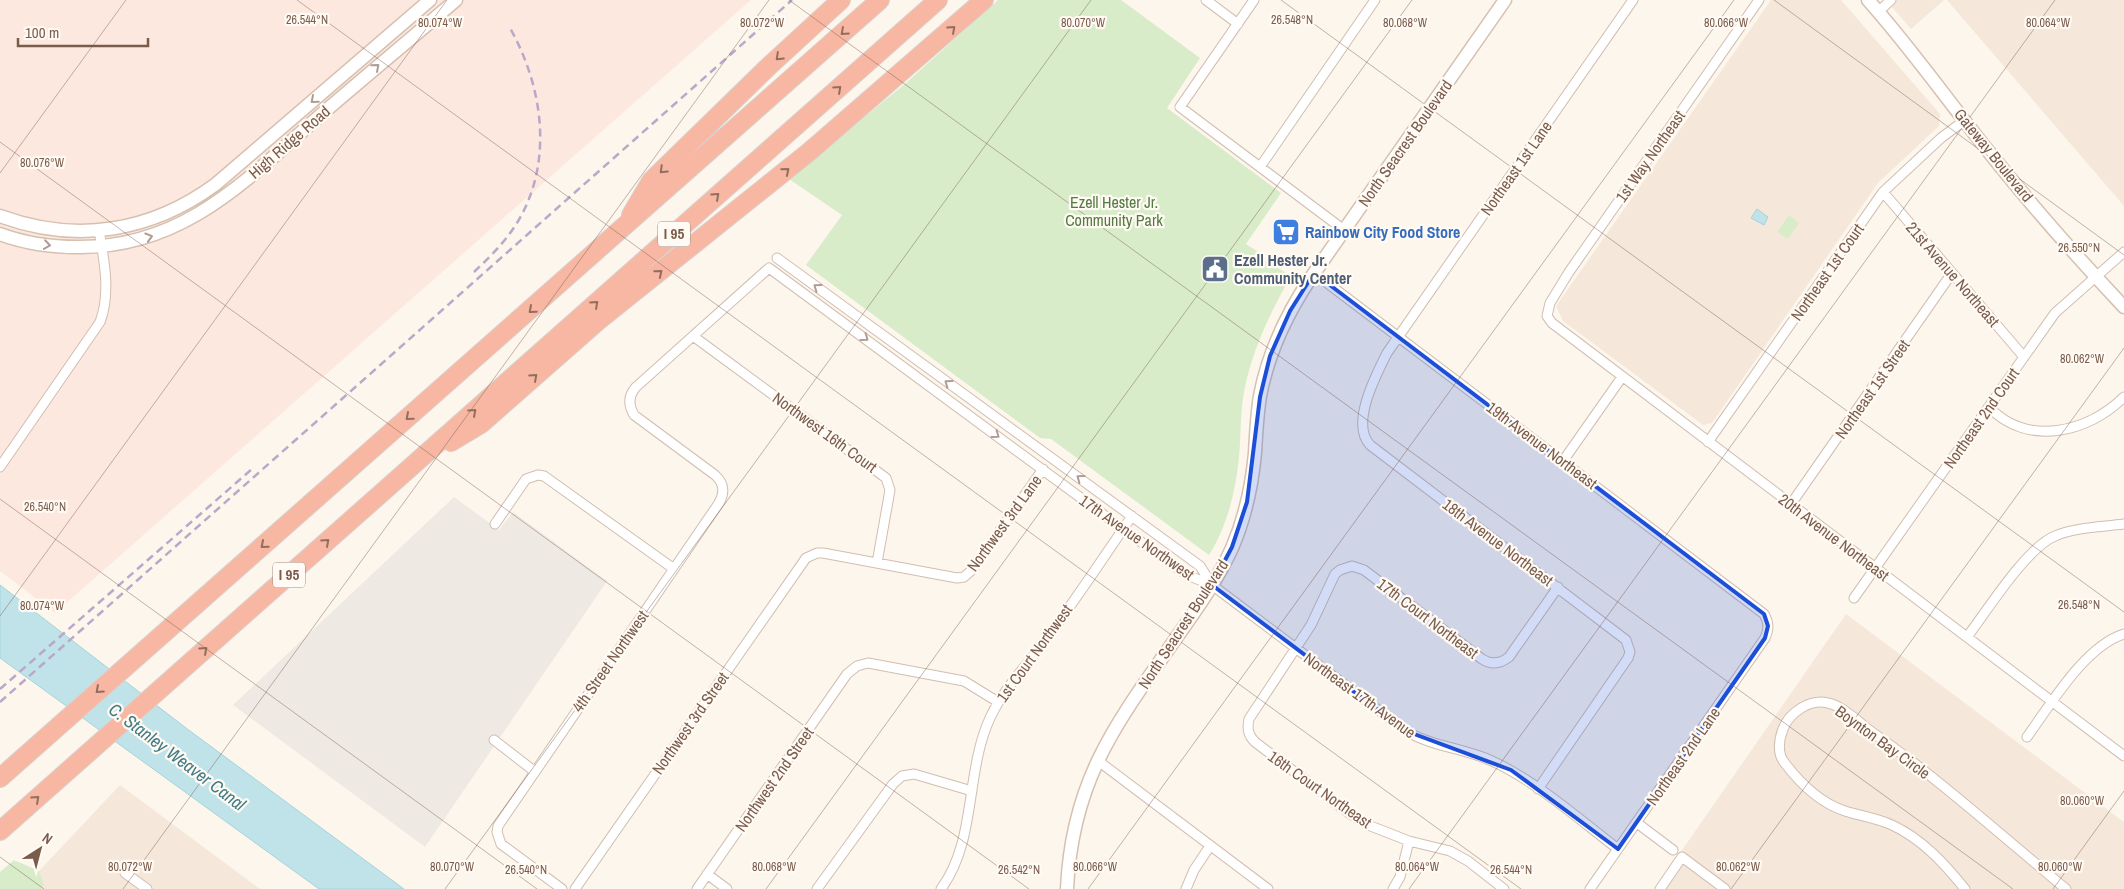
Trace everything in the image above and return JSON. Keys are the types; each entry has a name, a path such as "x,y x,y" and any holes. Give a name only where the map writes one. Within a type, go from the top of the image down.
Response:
{"highway":[{"path":"621,231 651,181 767,68 841,0"},
{"name":"I 95","path":"0,778 621,231 880,0"},
{"name":"I 95","path":"0,831 938,0"},
{"path":"410,467 481,424 598,321 824,140 984,0"}],"street":[{"name":"High Ridge Road","path":"0,216 25,225 45,228 99,230 143,222 179,208 216,184 430,0"},
{"name":"High Ridge Road","path":"0,234 50,245 102,246 147,238 180,225 227,195 456,0"},
{"path":"1206,0 1238,24"},
{"path":"1254,0 1180,107 1344,230"},
{"path":"1260,167 1375,0"},
{"name":"North Seacrest Boulevard","path":"1067,889 1071,845 1077,814 1097,760 1122,715 1212,585 1232,547 1247,502 1252,478 1260,397 1270,356 1290,311 1314,273 1504,0"},
{"name":"Northeast 1st Lane","path":"1398,337 1633,0"},
{"name":"1st Way Northeast","path":"1547,316 1550,303 1569,272 1759,0"},
{"name":"Gateway Boulevard","path":"1868,0 1930,73 1989,152 2124,307"},
{"path":"1878,12 1891,0"},
{"path":"348,71 357,84"},
{"name":"Northeast 1st Court","path":"1708,442 1883,192 1935,144 1965,120"},
{"name":"21st Avenue Northeast","path":"1883,192 2024,356"},
{"path":"195,198 203,212"},
{"path":"0,467 100,322 105,308 106,292 99,230"},
{"name":"Northeast 2nd Court","path":"1854,598 2055,313 2124,252"},
{"name":"17th Avenue Northwest","path":"777,258 1200,566 1212,585"},
{"name":"17th Avenue Northwest","path":"693,336 769,268 1187,575 1212,585"},
{"name":"19th Avenue Northeast","path":"1314,273 1764,614 1767,620"},
{"name":"Northeast 1st Street","path":"1791,504 1952,273"},
{"name":"20th Avenue Northeast","path":"1547,316 1552,323 1622,377 2124,756"},
{"name":"4th Street Northwest","path":"562,889 506,848 498,838 498,826 722,497 722,485 715,475 634,415 629,404 632,392 636,387 693,336"},
{"name":"Northwest 16th Court","path":"693,336 886,478 890,490 877,563"},
{"name":"18th Avenue Northeast","path":"1398,337 1377,372 1369,393 1362,428 1365,440 1622,636 1629,646 1628,658 1538,789"},
{"path":"1563,461 1622,377"},
{"path":"1989,407 2001,418 2017,426 2040,432 2055,431 2093,420 2113,408 2124,397"},
{"name":"Northwest 3rd Lane","path":"806,558 823,552 957,578 969,574 1043,469"},
{"path":"495,524 526,479 538,475 544,476 674,569"},
{"name":"1st Court Northwest","path":"941,889 961,847 984,734 998,702 1009,684 1038,650 1132,516"},
{"path":"1967,638 2027,558 2043,543 2063,534 2124,524"},
{"name":"Northwest 3rd Street","path":"575,889 806,558"},
{"name":"17th Court Northeast","path":"1297,649 1336,574 1340,570 1352,566 1364,570 1482,659 1494,663 1504,661 1508,657 1558,587"},
{"name":"Northeast 17th Avenue","path":"1212,585 1412,735 1430,743 1492,760 1511,770 1618,849"},
{"name":"Northeast 2nd Lane","path":"1590,889 1764,638 1767,632 1767,620"},
{"path":"2027,737 2095,650 2105,642 2124,634"},
{"name":"16th Court Northeast","path":"1297,649 1249,719 1248,732 1255,742 1349,813 1388,834 1450,851 1468,861 1504,889"},
{"name":"Northwest 2nd Street","path":"697,889 851,669 868,663 964,681 998,702"},
{"name":"Boynton Bay Circle","path":"1965,889 1941,860 1909,834 1871,817 1845,811 1829,803 1794,775 1782,759 1780,746 1784,726 1793,714 1804,706 1822,702 1829,703 1844,712 1898,750 2066,889"},
{"path":"494,740 534,771"},
{"path":"1097,760 1268,889"},
{"path":"817,889 893,784 902,776 914,774 972,791"},
{"path":"1637,823 1673,850"},
{"path":"1393,889 1400,877 1409,841"},
{"path":"1186,889 1194,870 1210,846"},
{"path":"1660,889 1682,857 1725,889"},
{"path":"125,873 147,889"},
{"path":"707,874 727,889"}],"highlighted area":[{"path":"1314,273 1764,614 1768,626 1765,638 1618,849 1511,770 1406,731 1212,585 1232,547 1247,502 1260,397 1270,356 1290,311"}],"shaded area":[{"path":"0,0 751,0 55,613 0,571"},
{"path":"1771,0 1841,0 1940,114 1939,126 1878,183 1712,423 1703,425 1563,321 1556,306"},
{"path":"1886,0 1944,0 1911,29"},
{"path":"1947,0 2124,0 2124,206"},
{"path":"454,497 499,530 513,512 607,581 425,847 233,705"},
{"path":"1846,614 2124,822 2124,889 1655,889"},
{"path":"120,785 260,889 41,889 44,884 39,871"}],"green space":[{"name":"Ezell Hester Jr. Community Park","path":"998,0 1121,0 1200,58 1167,108 1281,193 1246,244 1263,255 1262,258 1291,276 1269,318 1247,376 1241,417 1236,482 1226,520 1209,555 1051,439 1040,438 806,265 842,215 789,179 907,82"},
{"path":"1789,215 1799,223 1788,239 1777,232"},
{"path":"14,860 39,871 44,884 41,889 0,889 0,872"}],"water":[{"path":"1757,209 1768,217 1764,225 1751,218"},
{"name":"C. Stanley Weaver Canal","path":"0,585 186,728 404,889 319,889 0,658"}],"railway":[{"path":"0,702 792,0"},
{"path":"474,272 500,246 521,216 531,193 537,170 540,146 540,121 536,97 530,73 510,28"},
{"path":"0,689 252,469"}],"place":[{"name":"Rainbow City Food Store","path":"1286,232"},
{"name":"Ezell Hester Jr. Community Center","path":"1215,269"}]}
